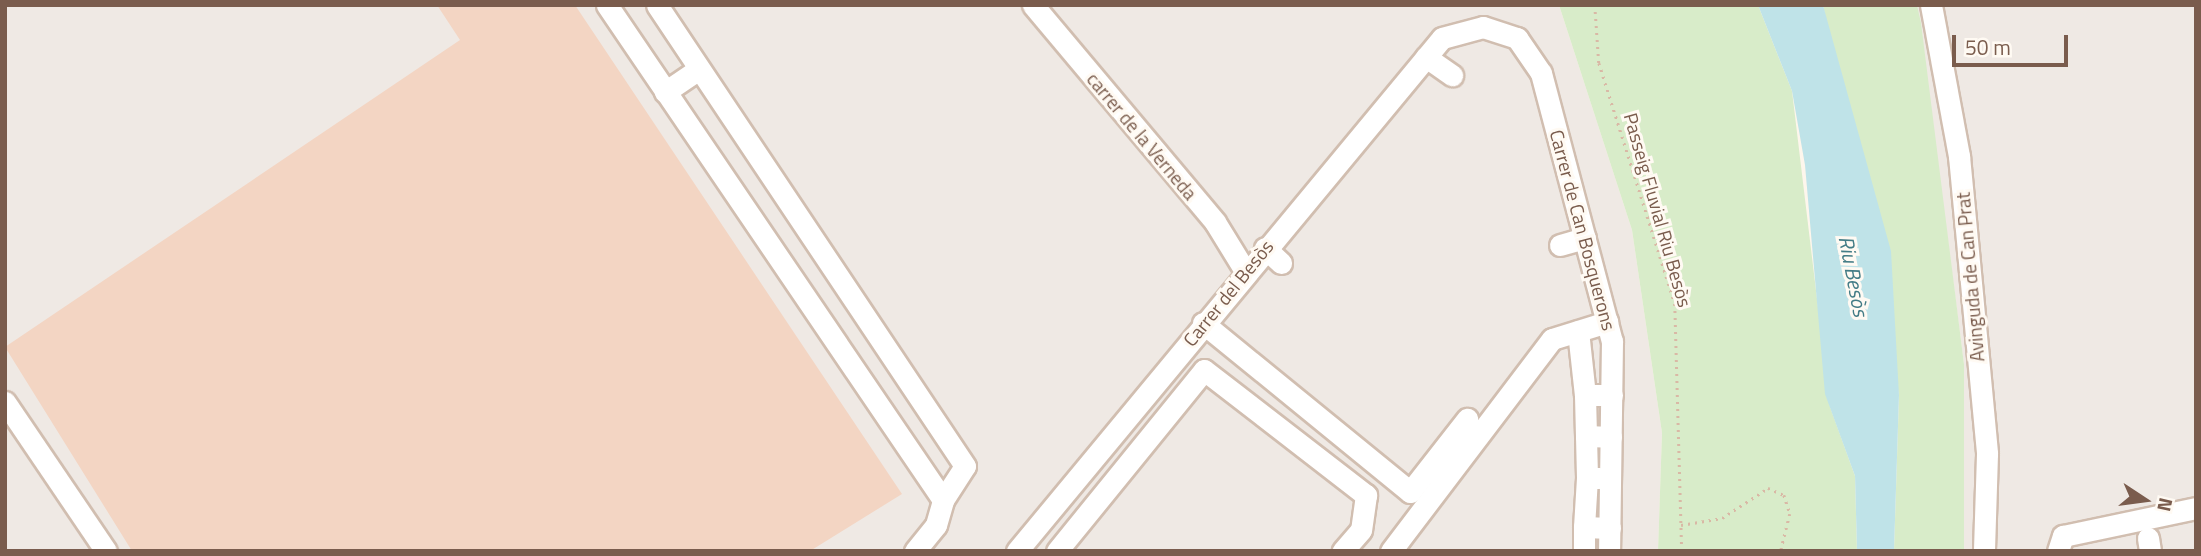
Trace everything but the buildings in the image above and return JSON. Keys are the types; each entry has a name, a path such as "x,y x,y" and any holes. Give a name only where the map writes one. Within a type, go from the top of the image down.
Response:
{"street":[{"path":"607,5 943,500"},
{"path":"657,5 965,466 943,500 936,525 915,551"},
{"name":"carrer de la Verneda","path":"1033,5 1215,222 1245,271"},
{"name":"Avinguda de Can Prat","path":"1931,5 1959,156 1987,454 1984,551"},
{"name":"Carrer de Can Bosquerons","path":"1442,38 1483,27 1517,37 1541,73 1607,322 1612,364 1609,551"},
{"name":"Carrer del Besòs","path":"1017,551 1142,398 1211,329 1245,271 1275,257 1442,38"},
{"path":"1426,57 1452,75"},
{"path":"665,93 699,69"},
{"path":"1560,245 1585,238"},
{"path":"1391,551 1552,340 1607,322"},
{"path":"1211,329 1410,492 1467,419"},
{"path":"1578,331 1585,395 1587,478 1584,551"},
{"path":"1582,366 1612,364"},
{"path":"1031,533 1055,551 1204,369 1366,495 1361,530 1343,551"},
{"path":"1585,395 1612,395"},
{"path":"1142,398 1165,418"},
{"path":"5,402 106,551"},
{"path":"1586,436 1611,437"},
{"path":"1101,447 1127,464"},
{"path":"1587,478 1610,478"},
{"path":"2058,551 2063,536 2196,508"},
{"path":"1584,527 1610,528"}],"path":[{"name":"Passeig Fluvial Riu Besòs","path":"1595,5 1599,63 1675,304 1682,551"},
{"path":"1681,526 1722,518 1768,488 1784,495 1790,514 1781,551"}],"shaded area":[{"path":"5,5 1559,5 1632,230 1662,433 1658,551 5,551"},
{"path":"1917,5 2196,5 2196,551 1964,551 1964,364"}],"green space":[{"path":"1559,5 1758,5 1792,91 1830,407 1855,476 1857,551 1658,551 1662,433 1632,230"},
{"path":"1823,5 1917,5 1964,364 1964,551 1894,551 1899,395"}],"water":[{"name":"Riu Besòs","path":"1758,5 1823,5 1891,251 1899,395 1894,551 1857,551 1855,476 1825,394 1805,165 1792,91"}]}
